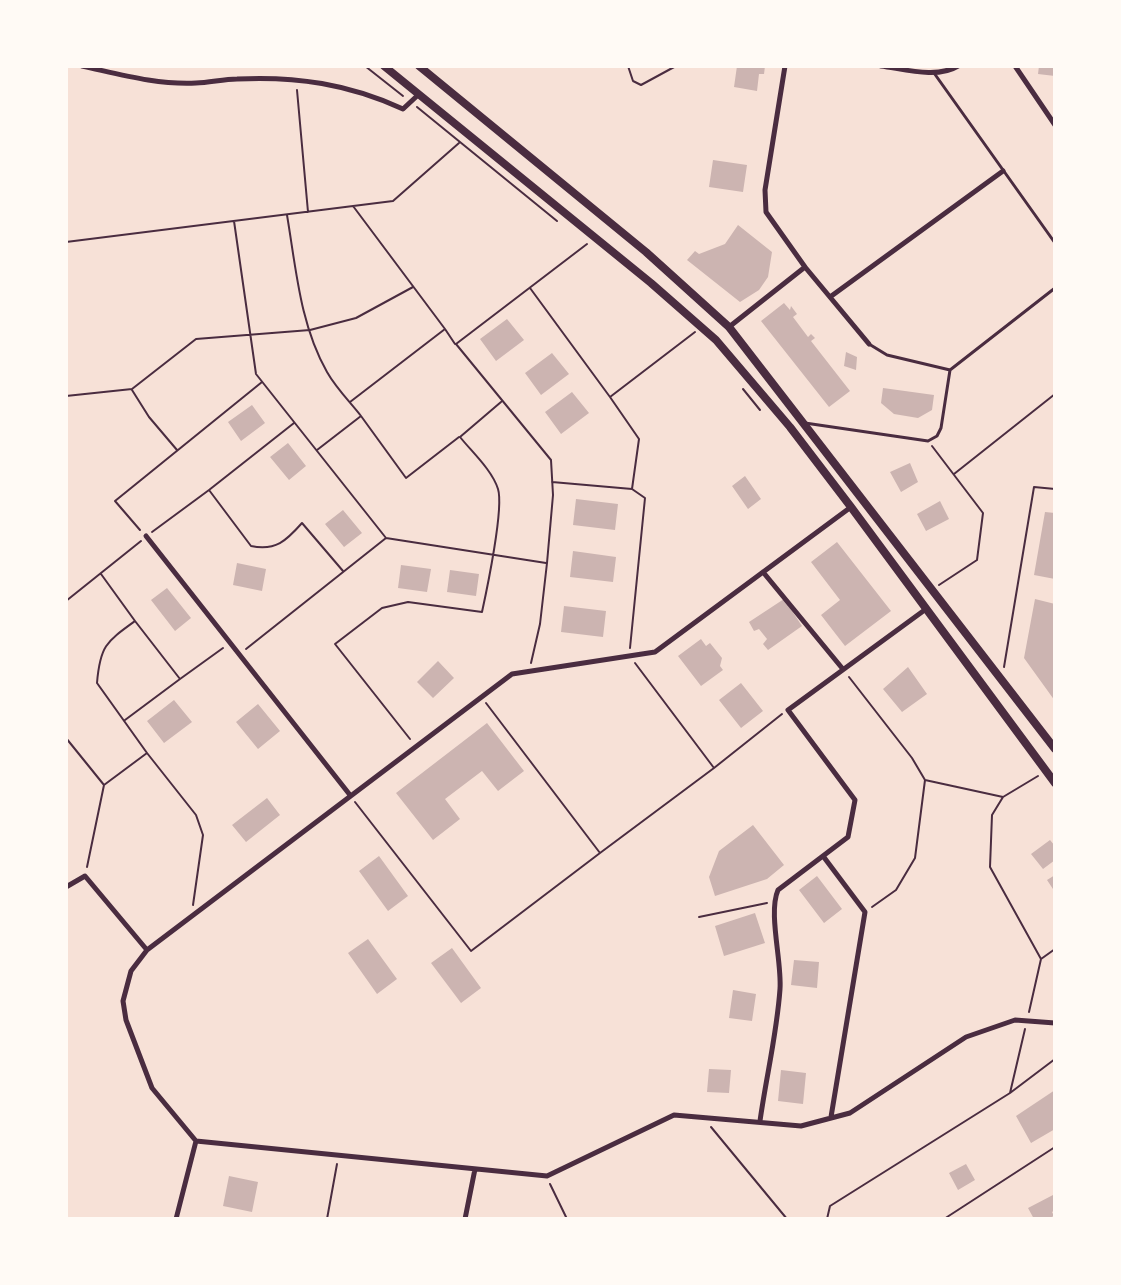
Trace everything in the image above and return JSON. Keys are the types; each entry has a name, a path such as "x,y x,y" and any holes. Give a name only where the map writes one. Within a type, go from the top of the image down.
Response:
{"main road":[{"path":"384,66 596,238 717,340 790,427 1055,783"},
{"path":"419,66 646,252 729,327 1055,749"}],"street":[{"path":"82,66 161,82 195,83 236,79 296,78 339,85 380,98 403,109 418,95"},
{"path":"785,66 765,190 766,212 806,267 869,344"},
{"path":"881,66 932,71 950,71 958,66"},
{"path":"1015,66 1055,126"},
{"path":"830,297 1003,171"},
{"path":"729,327 806,267"},
{"path":"851,507 655,652 512,674 147,950 131,971 123,1001 126,1020 152,1088 196,1141 547,1176 674,1115 801,1126 850,1113 966,1037 1016,1020 1055,1023"},
{"path":"146,536 350,795"},
{"path":"763,572 842,668"},
{"path":"759,1121 780,989 778,932 773,902 778,890 848,837 855,800 788,710 842,668 926,609"},
{"path":"823,856 865,912 831,1117"},
{"path":"66,887 85,876 147,950"},
{"path":"176,1219 196,1141"},
{"path":"465,1219 475,1169"}],"lane":[{"path":"932,71 1055,243"},
{"path":"805,423 928,441 937,436 941,428 950,370 1055,288"},
{"path":"869,344 887,355 950,370"}],"path":[{"path":"365,66 560,223"},
{"path":"628,66 633,81 641,86 676,66"},
{"path":"296,78 308,212"},
{"path":"66,242 393,201 468,135"},
{"path":"352,206 501,402 551,460 552,482 547,563 540,624 529,671"},
{"path":"287,215 299,292 310,330 327,372 406,478 501,402"},
{"path":"234,221 256,374 386,538 547,563"},
{"path":"578,237 587,245"},
{"path":"456,344 596,238"},
{"path":"66,396 132,389 196,339 310,330 356,318 413,287"},
{"path":"530,288 639,439 632,489"},
{"path":"610,397 702,327"},
{"path":"350,402 445,329"},
{"path":"694,332 700,337"},
{"path":"146,536 115,501 262,382"},
{"path":"740,385 760,410"},
{"path":"132,389 149,417 177,450"},
{"path":"954,475 1055,394"},
{"path":"317,450 361,416"},
{"path":"66,601 146,536 295,422"},
{"path":"415,746 335,644 382,608 408,602 482,612 492,555 498,489 481,462 460,437"},
{"path":"928,441 983,513 977,560 932,590"},
{"path":"552,482 632,489 645,498 629,656 714,768"},
{"path":"1001,681 1034,487 1055,489"},
{"path":"209,490 251,546 266,549 284,543 302,523 343,572"},
{"path":"239,654 386,538"},
{"path":"100,574 180,679"},
{"path":"135,621 108,640 99,656 97,683 147,753 196,815 203,836 191,916"},
{"path":"125,720 230,643"},
{"path":"842,668 912,758 925,780 915,858 896,890 865,912"},
{"path":"481,697 600,853"},
{"path":"350,795 471,951 788,710"},
{"path":"66,738 104,785"},
{"path":"85,876 104,785 147,753"},
{"path":"1010,1093 1041,959 990,867 992,815 1003,796 1046,771"},
{"path":"925,780 1003,796"},
{"path":"699,917 773,902"},
{"path":"1041,959 1055,950"},
{"path":"827,1219 830,1206 1010,1093 1055,1059"},
{"path":"702,1116 787,1219"},
{"path":"944,1219 1055,1147"},
{"path":"327,1219 338,1155"},
{"path":"547,1176 565,1218"}],"building":[{"path":"737,66 765,66 764,74 759,74 757,91 734,87"},
{"path":"1039,66 1055,66 1055,76 1038,74"},
{"path":"713,160 747,165 743,192 709,187"},
{"path":"738,225 772,252 768,277 759,290 740,302 687,260 695,251 699,254 725,244"},
{"path":"784,303 790,310 791,306 797,314 793,317 808,337 811,334 815,338 811,341 850,391 829,407 761,321"},
{"path":"507,319 524,340 496,361 480,339"},
{"path":"846,352 857,357 856,370 844,366"},
{"path":"552,353 569,374 541,395 525,373"},
{"path":"883,388 934,395 932,410 918,418 894,414 881,403"},
{"path":"572,392 589,413 561,434 545,412"},
{"path":"252,405 265,423 241,441 228,422"},
{"path":"288,443 306,466 289,480 270,457"},
{"path":"910,463 918,482 901,492 890,472"},
{"path":"745,476 761,499 748,509 732,486"},
{"path":"576,499 618,504 615,530 573,525"},
{"path":"940,501 949,519 926,531 917,514"},
{"path":"343,510 362,533 344,547 325,524"},
{"path":"1045,512 1055,513 1055,579 1034,575"},
{"path":"837,542 891,611 845,646 821,615 840,600 811,562"},
{"path":"573,551 616,557 613,582 570,577"},
{"path":"237,563 266,569 262,591 233,585"},
{"path":"401,565 431,569 427,592 398,588"},
{"path":"450,570 479,574 476,596 447,592"},
{"path":"167,588 191,618 175,631 151,600"},
{"path":"784,599 802,626 768,650 763,644 767,639 759,629 754,631 749,622"},
{"path":"1035,599 1055,604 1055,701 1024,658"},
{"path":"564,606 606,611 603,637 561,632"},
{"path":"701,639 706,646 710,643 722,658 720,666 723,670 701,686 678,656"},
{"path":"438,661 454,678 433,698 417,682"},
{"path":"908,667 927,694 902,712 883,689"},
{"path":"741,683 763,711 741,728 719,700"},
{"path":"174,700 192,722 164,743 147,721"},
{"path":"258,704 280,731 258,749 236,722"},
{"path":"487,723 524,771 498,791 482,771 445,799 460,819 433,840 396,793"},
{"path":"267,798 280,815 246,842 232,825"},
{"path":"753,825 784,865 767,879 715,896 709,877 719,851"},
{"path":"1050,840 1055,846 1055,860 1043,869 1031,854"},
{"path":"379,856 408,896 388,911 359,871"},
{"path":"1055,875 1055,892 1047,880"},
{"path":"817,876 842,909 824,923 799,890"},
{"path":"755,913 765,943 724,956 715,926"},
{"path":"368,939 397,979 377,994 348,953"},
{"path":"452,948 481,988 461,1003 431,963"},
{"path":"794,960 819,962 817,988 791,985"},
{"path":"733,990 756,994 752,1021 729,1018"},
{"path":"709,1069 731,1070 729,1093 707,1092"},
{"path":"781,1070 806,1073 803,1104 778,1101"},
{"path":"1055,1090 1055,1129 1031,1143 1016,1116"},
{"path":"966,1164 975,1180 958,1190 949,1173"},
{"path":"229,1176 258,1182 252,1212 223,1206"},
{"path":"1053,1195 1055,1210 1052,1212 1054,1216 1047,1219 1034,1219 1028,1208"}]}
